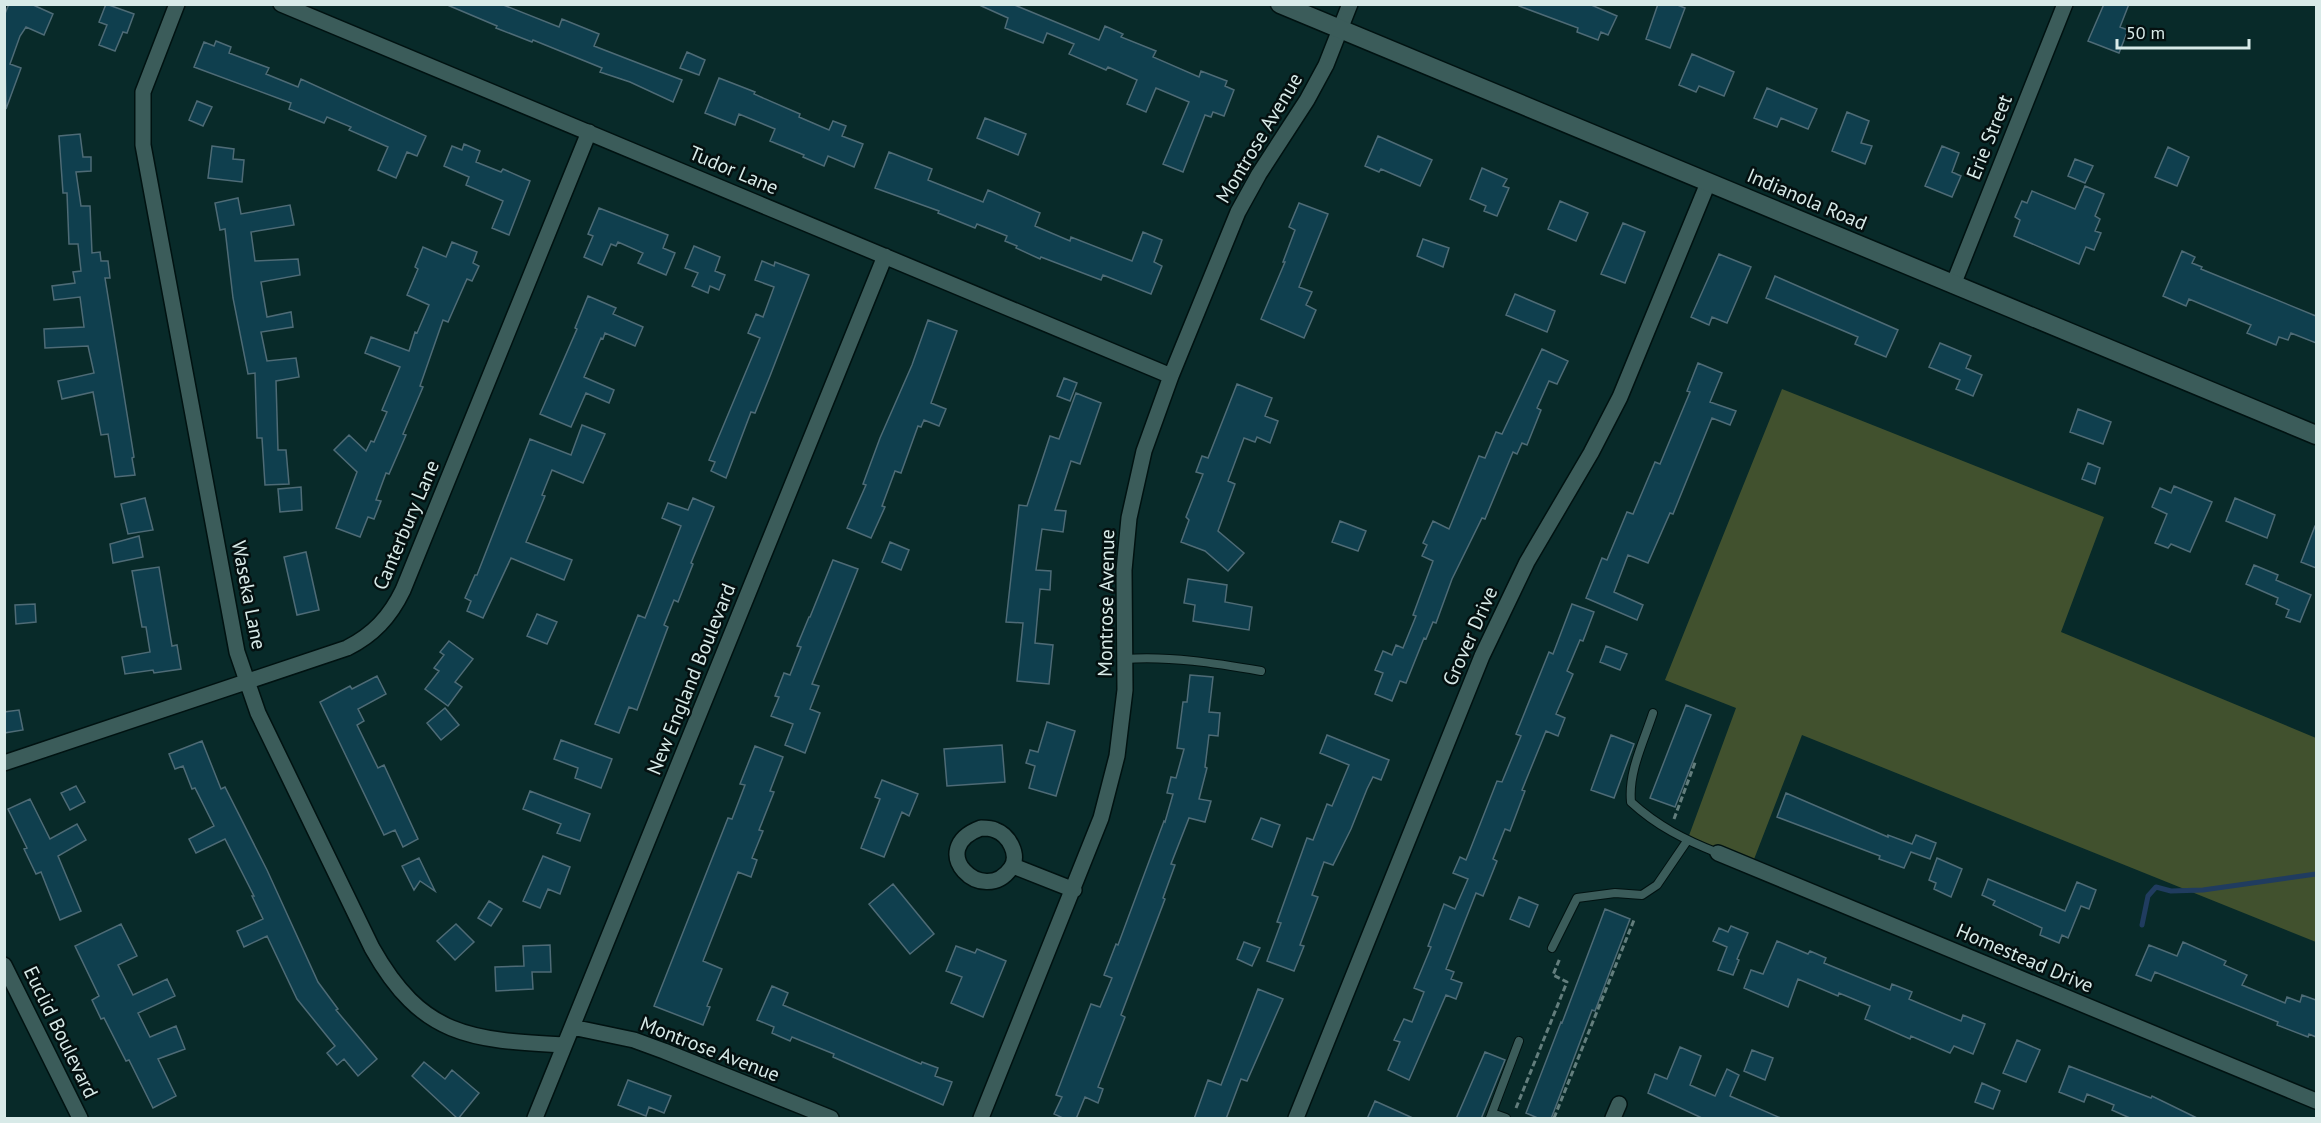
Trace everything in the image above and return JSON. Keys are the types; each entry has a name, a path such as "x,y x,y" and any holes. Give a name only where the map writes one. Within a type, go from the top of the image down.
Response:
{"street":[{"name":"Waseka Lane","path":"177,4 143,92 142,145 237,652 258,713 372,948 388,975 405,995 434,1019 465,1034 502,1042 564,1045"},
{"name":"Tudor Lane","path":"281,4 1171,376"},
{"name":"Indianola Road","path":"1280,4 2316,435"},
{"name":"Montrose Avenue","path":"981,1119 1101,818 1117,756 1125,690 1124,570 1129,518 1144,451 1171,376 1238,212 1259,174 1308,100 1326,65 1350,4"},
{"name":"Erie Street","path":"1953,285 2065,4"},
{"name":"Canterbury Lane","path":"4,763 347,648 376,629 395,607 589,132"},
{"name":"Grover Drive","path":"1296,1119 1482,656 1527,562 1591,453 1620,397 1708,183"},
{"name":"New England Boulevard","path":"536,1119 885,256"},
{"name":"Homestead Drive","path":"1718,853 2316,1101"},
{"path":"1013,866 1074,890"},
{"name":"Euclid Boulevard","path":"4,965 80,1119"},
{"name":"Montrose Avenue","path":"572,1027 644,1044 831,1119"},
{"path":"1613,1119 1619,1104"}],"lane":[{"path":"1125,658 1158,657 1203,661 1261,671"},
{"path":"1653,713 1633,771 1629,790 1631,802 1649,819 1670,832 1718,853"},
{"path":"1554,946 1577,898 1615,893 1642,894 1657,885 1688,841"},
{"path":"1506,1119 1491,1116 1519,1041"}],"path":[{"path":"1670,832 1696,760"},
{"path":"1554,1119 1634,920"},
{"path":"1516,1108 1567,982 1553,975 1565,947 1554,946"}],"green space":[{"path":"1782,389 2104,517 2061,632 2316,738 2316,942 1802,735 1751,867 1687,841 1736,708 1665,680"}],"building":[{"path":"9,4 31,4 53,14 44,35 26,27 20,36 10,64 21,68 6,109 4,16"},
{"path":"106,4 134,14 127,33 123,32 115,51 99,45 107,25 99,22"},
{"path":"445,4 501,4 559,27 562,19 599,34 594,46 682,80 673,102 630,82 600,72 602,68 533,40 532,42 496,28 497,26"},
{"path":"977,4 1012,4 1099,40 1105,26 1123,34 1121,37 1156,51 1153,57 1199,77 1201,71 1227,81 1225,86 1234,90 1224,116 1213,112 1211,117 1205,115 1183,172 1163,164 1189,102 1156,88 1146,112 1127,104 1137,80 1069,54 1074,44 1047,33 1043,43 1005,28 1008,18"},
{"path":"1519,4 1589,4 1617,16 1608,35 1601,32 1598,40 1577,32 1578,28 1519,6"},
{"path":"1658,4 1675,4 1685,8 1670,48 1646,39"},
{"path":"2104,4 2129,4 2120,27 2128,30 2119,53 2088,41"},
{"path":"216,41 231,47 229,53 269,68 266,74 298,87 301,79 426,136 417,156 407,152 396,178 378,170 388,147 349,130 351,127 327,117 324,123 289,109 291,103 194,67 204,42 214,46"},
{"path":"687,52 705,60 699,75 680,68"},
{"path":"1692,54 1734,72 1724,96 1699,86 1696,92 1679,85"},
{"path":"719,78 755,92 754,94 800,114 799,117 829,130 833,121 846,126 842,136 863,144 854,167 828,156 824,166 803,157 804,155 770,141 775,129 739,114 735,125 705,113"},
{"path":"1767,88 1817,109 1808,129 1781,118 1777,127 1754,118"},
{"path":"197,101 212,107 203,126 189,120"},
{"path":"1847,112 1869,121 1861,143 1872,146 1865,164 1832,151"},
{"path":"985,118 1026,134 1018,155 977,138"},
{"path":"80,134 83,157 91,157 91,171 76,172 81,206 90,206 92,253 100,252 101,261 108,261 110,278 105,278 135,475 115,477 108,434 101,435 93,392 62,399 58,381 94,373 88,346 45,348 44,329 84,327 80,297 54,300 52,286 75,283 73,272 81,271 78,244 69,244 67,193 63,193 59,136"},
{"path":"1378,136 1432,160 1420,186 1381,169 1379,172 1365,166"},
{"path":"464,144 480,151 476,162 501,172 503,169 530,181 509,235 492,228 503,201 466,185 469,177 444,166 452,146 462,150"},
{"path":"212,146 234,149 233,159 244,160 242,182 208,178"},
{"path":"1942,146 1959,153 1952,172 1961,176 1952,197 1925,186"},
{"path":"2168,147 2189,157 2177,186 2155,177"},
{"path":"889,152 932,169 928,180 983,202 988,190 1040,213 1035,226 1070,241 1071,237 1132,261 1143,232 1162,240 1154,262 1162,266 1151,294 1103,275 1101,280 1041,257 1040,259 1005,241 1007,236 977,224 975,228 938,213 939,211 875,188"},
{"path":"2075,159 2093,166 2085,183 2068,176"},
{"path":"1482,168 1507,179 1503,186 1509,188 1497,216 1484,211 1486,206 1470,199"},
{"path":"2085,186 2104,194 2095,216 2100,219 2095,231 2101,233 2094,250 2086,247 2079,264 2014,236 2020,220 2015,217 2022,201 2027,203 2032,191 2075,209"},
{"path":"238,198 241,214 290,205 294,225 251,232 255,261 298,259 300,275 261,282 267,317 291,312 293,327 261,332 267,361 296,358 299,377 276,381 278,450 286,450 289,484 265,485 262,438 257,438 255,373 248,374 233,298 225,229 220,230 215,203"},
{"path":"1560,201 1588,213 1576,241 1548,229"},
{"path":"1299,203 1328,214 1299,287 1312,292 1306,305 1316,310 1304,338 1261,319 1285,262 1283,262 1295,230 1289,227"},
{"path":"599,208 668,235 663,248 675,253 666,275 638,263 643,253 618,242 616,246 611,244 602,265 584,257 593,236 588,234"},
{"path":"1623,223 1645,232 1625,283 1601,274"},
{"path":"1423,239 1449,248 1443,267 1417,256"},
{"path":"452,242 477,252 473,263 479,266 472,281 467,279 448,322 443,320 420,386 423,387 403,434 406,435 389,474 386,473 376,500 381,501 374,519 368,517 360,537 336,528 357,472 334,450 349,435 366,451 371,441 374,442 387,412 382,410 400,367 365,353 371,337 409,351 415,332 417,333 429,305 407,295 418,269 415,267 423,247 446,257"},
{"path":"694,246 720,257 715,271 725,275 719,290 710,286 708,293 692,286 698,273 685,268"},
{"path":"2182,251 2195,257 2192,263 2202,267 2201,269 2316,316 2316,343 2291,333 2288,340 2279,337 2276,345 2247,333 2251,325 2189,299 2186,306 2163,296"},
{"path":"1719,254 1751,267 1727,323 1712,317 1709,325 1691,317"},
{"path":"762,261 774,266 775,262 809,275 755,413 751,412 726,478 711,471 715,462 709,460 760,338 748,333 756,314 763,317 774,287 755,280"},
{"path":"1775,276 1898,330 1886,357 1855,344 1858,337 1766,298"},
{"path":"1515,294 1555,311 1547,332 1506,315"},
{"path":"588,296 616,308 613,314 643,327 635,346 605,333 603,339 601,338 584,377 614,390 609,403 586,393 571,427 540,414 577,329 575,328"},
{"path":"928,320 957,331 931,403 946,409 939,426 924,420 921,427 918,426 901,473 895,471 882,506 885,507 871,538 847,528 866,485 863,484 880,438 912,365"},
{"path":"1940,343 1971,356 1966,368 1982,375 1973,396 1956,389 1960,380 1929,367"},
{"path":"1542,349 1568,361 1557,384 1549,381 1537,408 1541,410 1527,445 1522,443 1517,454 1513,452 1485,519 1482,518 1452,579 1436,623 1433,622 1426,639 1424,638 1406,683 1400,681 1392,701 1375,694 1383,673 1375,670 1383,651 1392,655 1396,645 1403,648 1416,616 1413,615 1433,561 1422,556 1427,545 1423,543 1433,521 1449,529 1479,456 1485,458 1496,432 1502,434"},
{"path":"1698,363 1722,373 1710,402 1736,411 1730,425 1712,418 1673,514 1670,513 1648,563 1628,555 1614,592 1643,605 1637,620 1586,598 1602,558 1607,560 1627,512 1633,514 1655,462 1660,464 1690,392 1687,391"},
{"path":"1064,378 1077,383 1070,401 1057,396"},
{"path":"1237,384 1272,398 1265,416 1278,421 1270,443 1257,437 1255,442 1244,438 1228,481 1235,484 1218,531 1244,553 1228,571 1205,551 1181,542 1189,520 1186,517 1203,474 1196,472 1202,456 1208,458"},
{"path":"1076,393 1101,403 1080,464 1071,461 1055,510 1066,511 1063,532 1042,529 1036,570 1051,571 1050,590 1040,589 1035,643 1053,645 1049,684 1017,681 1023,623 1006,622 1019,505 1027,506 1050,436 1059,439"},
{"path":"2078,409 2111,422 2103,444 2070,432"},
{"path":"582,425 605,434 583,483 552,470 542,495 545,496 526,542 572,560 564,580 511,558 483,618 467,611 471,601 465,598 477,575 530,439 571,455"},
{"path":"2088,463 2100,468 2095,484 2082,479"},
{"path":"2174,486 2212,502 2190,552 2171,544 2168,548 2155,543 2167,514 2152,507 2160,488 2171,493"},
{"path":"301,487 302,510 280,512 278,489"},
{"path":"145,498 153,530 128,534 121,504"},
{"path":"693,498 714,507 678,602 674,600 664,625 668,627 637,710 629,707 619,733 595,724 638,615 645,618 681,526 662,518 668,503 688,510"},
{"path":"2235,498 2275,515 2267,538 2226,521"},
{"path":"1340,521 1366,531 1358,551 1332,542"},
{"path":"2316,526 2316,568 2301,562"},
{"path":"139,536 143,557 113,563 110,544"},
{"path":"890,542 909,550 901,570 882,562"},
{"path":"306,552 319,610 297,615 284,557"},
{"path":"833,560 858,569 812,684 819,686 810,709 820,713 805,753 785,745 793,724 771,716 779,697 775,696 784,673 790,675 801,647 797,646"},
{"path":"2254,565 2278,575 2276,580 2311,595 2300,622 2286,617 2289,610 2276,604 2278,598 2246,584"},
{"path":"159,567 172,646 177,645 181,669 125,674 122,657 150,652 146,627 142,627 132,571"},
{"path":"1188,579 1227,585 1225,602 1252,607 1249,630 1193,621 1195,605 1184,603"},
{"path":"35,604 36,622 16,624 15,605"},
{"path":"1572,604 1594,612 1583,641 1580,640 1567,671 1573,674 1556,714 1565,718 1558,736 1546,731 1522,790 1525,791 1510,831 1505,829 1493,859 1497,861 1483,896 1476,893 1446,969 1454,972 1451,979 1462,983 1456,999 1446,995 1409,1080 1388,1070 1400,1042 1394,1040 1404,1019 1412,1022 1424,992 1414,988 1431,947 1428,946 1444,904 1455,909 1468,879 1453,873 1460,857 1466,860 1497,781 1502,782 1521,736 1516,734 1549,652 1553,654"},
{"path":"537,614 557,622 547,644 527,636"},
{"path":"449,641 473,659 455,682 462,687 448,706 425,689 439,671 434,668 444,655 440,652"},
{"path":"1606,646 1627,654 1620,670 1600,662"},
{"path":"1190,675 1213,677 1209,712 1220,713 1218,736 1209,735 1205,767 1207,768 1199,799 1211,801 1205,822 1189,818 1171,864 1175,865 1163,898 1165,899 1121,1015 1125,1017 1098,1087 1103,1089 1098,1103 1085,1097 1076,1119 1065,1119 1054,1114 1062,1097 1056,1095 1091,1004 1100,1007 1112,978 1104,975 1116,944 1118,945 1165,822 1173,794 1167,793 1171,777 1176,778 1184,749 1177,748 1183,702 1187,702"},
{"path":"377,676 386,694 358,709 364,721 357,725 378,768 384,765 418,839 403,847 395,830 384,835 320,702 350,686 352,689"},
{"path":"1686,705 1711,715 1675,807 1650,798"},
{"path":"445,708 459,725 441,740 427,723"},
{"path":"19,710 23,730 4,733 4,712"},
{"path":"1047,722 1075,731 1056,796 1029,788 1035,766 1026,763 1030,750 1038,752"},
{"path":"1327,735 1389,760 1381,780 1373,777 1333,865 1324,862 1312,895 1318,897 1300,945 1304,946 1294,971 1267,961 1281,923 1277,922 1307,838 1313,840 1327,804 1332,806 1349,765 1320,753"},
{"path":"1611,735 1634,744 1614,798 1591,790"},
{"path":"561,740 612,759 601,788 575,778 578,768 554,759"},
{"path":"202,741 221,789 225,787 267,870 318,982 338,1009 336,1010 377,1059 358,1076 344,1059 337,1065 327,1053 335,1046 297,999 267,936 244,947 237,931 263,919 225,839 196,853 189,839 214,826 195,788 192,789 183,766 175,769 169,754"},
{"path":"1002,745 1005,782 947,786 944,749"},
{"path":"755,746 783,757 770,791 774,792 759,830 763,831 752,858 757,860 751,877 738,872 703,961 722,969 707,1006 710,1007 703,1025 654,1006 728,818 732,819 745,785 740,784"},
{"path":"882,780 918,794 909,816 902,812 884,857 861,848 880,799 875,797"},
{"path":"76,786 85,802 70,810 61,793"},
{"path":"530,791 590,814 580,841 557,833 561,824 523,809"},
{"path":"1786,793 1888,837 1888,835 1912,844 1916,835 1936,843 1930,859 1911,852 1904,868 1879,859 1880,856 1777,817"},
{"path":"30,799 50,839 77,824 86,840 58,856 81,911 60,920 41,872 36,874 24,849 27,848 8,809"},
{"path":"1261,818 1280,825 1272,847 1252,839"},
{"path":"543,856 570,867 560,894 548,889 540,908 523,901"},
{"path":"419,858 435,891 420,881 414,890 402,866"},
{"path":"1937,858 1962,869 1951,897 1934,889 1936,883 1929,880"},
{"path":"1988,879 2065,911 2077,882 2096,890 2089,909 2081,906 2068,938 2062,935 2059,943 2040,935 2042,928 1993,905 1995,901 1982,895"},
{"path":"893,884 934,934 910,954 869,904"},
{"path":"1519,897 1538,905 1529,927 1510,919"},
{"path":"489,901 502,909 491,926 478,918"},
{"path":"1605,909 1630,919 1595,1011 1592,1010 1551,1119 1540,1119 1526,1113"},
{"path":"121,924 137,956 118,965 133,995 167,979 175,996 138,1013 150,1037 176,1026 185,1049 158,1059 176,1096 153,1108 129,1060 126,1061 104,1018 101,1019 92,1000 99,996 75,946"},
{"path":"456,924 474,942 455,960 437,941"},
{"path":"1731,926 1748,933 1733,975 1718,970 1727,947 1713,941 1719,928 1728,932"},
{"path":"1777,941 1808,954 1810,951 1826,958 1824,963 1890,990 1892,984 1912,992 1909,999 1961,1021 1963,1015 1985,1024 1973,1054 1954,1046 1950,1053 1911,1036 1910,1039 1865,1019 1870,1006 1839,993 1838,996 1798,979 1788,1007 1744,988 1751,970 1763,974"},
{"path":"1244,942 1260,948 1252,966 1237,959"},
{"path":"2183,942 2226,961 2224,965 2247,975 2242,985 2285,1003 2287,997 2300,1002 2302,995 2316,1000 2316,1037 2309,1034 2308,1037 2277,1025 2278,1022 2155,972 2151,981 2136,975 2149,945 2177,956"},
{"path":"550,945 551,972 532,972 533,989 496,991 495,967 524,966 523,946"},
{"path":"956,946 975,953 977,949 1006,961 983,1017 951,1003 962,977 946,971"},
{"path":"772,986 788,993 783,1005 921,1064 922,1062 938,1068 935,1076 952,1082 943,1105 833,1057 834,1054 792,1037 790,1041 772,1033 774,1027 757,1020"},
{"path":"1258,989 1283,999 1247,1081 1241,1079 1226,1119 1194,1119 1208,1080 1221,1085"},
{"path":"2017,1040 2040,1050 2026,1082 2003,1073"},
{"path":"1680,1047 1701,1056 1690,1085 1715,1096 1727,1069 1739,1075 1730,1096 1783,1119 1704,1119 1648,1093 1655,1074 1667,1079"},
{"path":"1752,1050 1773,1058 1765,1080 1744,1071"},
{"path":"1485,1052 1505,1060 1481,1119 1456,1119"},
{"path":"424,1062 445,1079 452,1070 479,1093 458,1119 412,1076"},
{"path":"2069,1066 2151,1098 2152,1096 2199,1119 2132,1119 2112,1110 2114,1105 2087,1094 2084,1102 2059,1092"},
{"path":"628,1080 671,1096 664,1113 649,1107 646,1116 618,1105"},
{"path":"1982,1083 2000,1091 1993,1109 1975,1102"},
{"path":"1375,1101 1415,1119 1367,1119"}],"waterway":[{"path":"2142,925 2148,896 2156,887 2171,891 2203,890 2316,874"}]}
